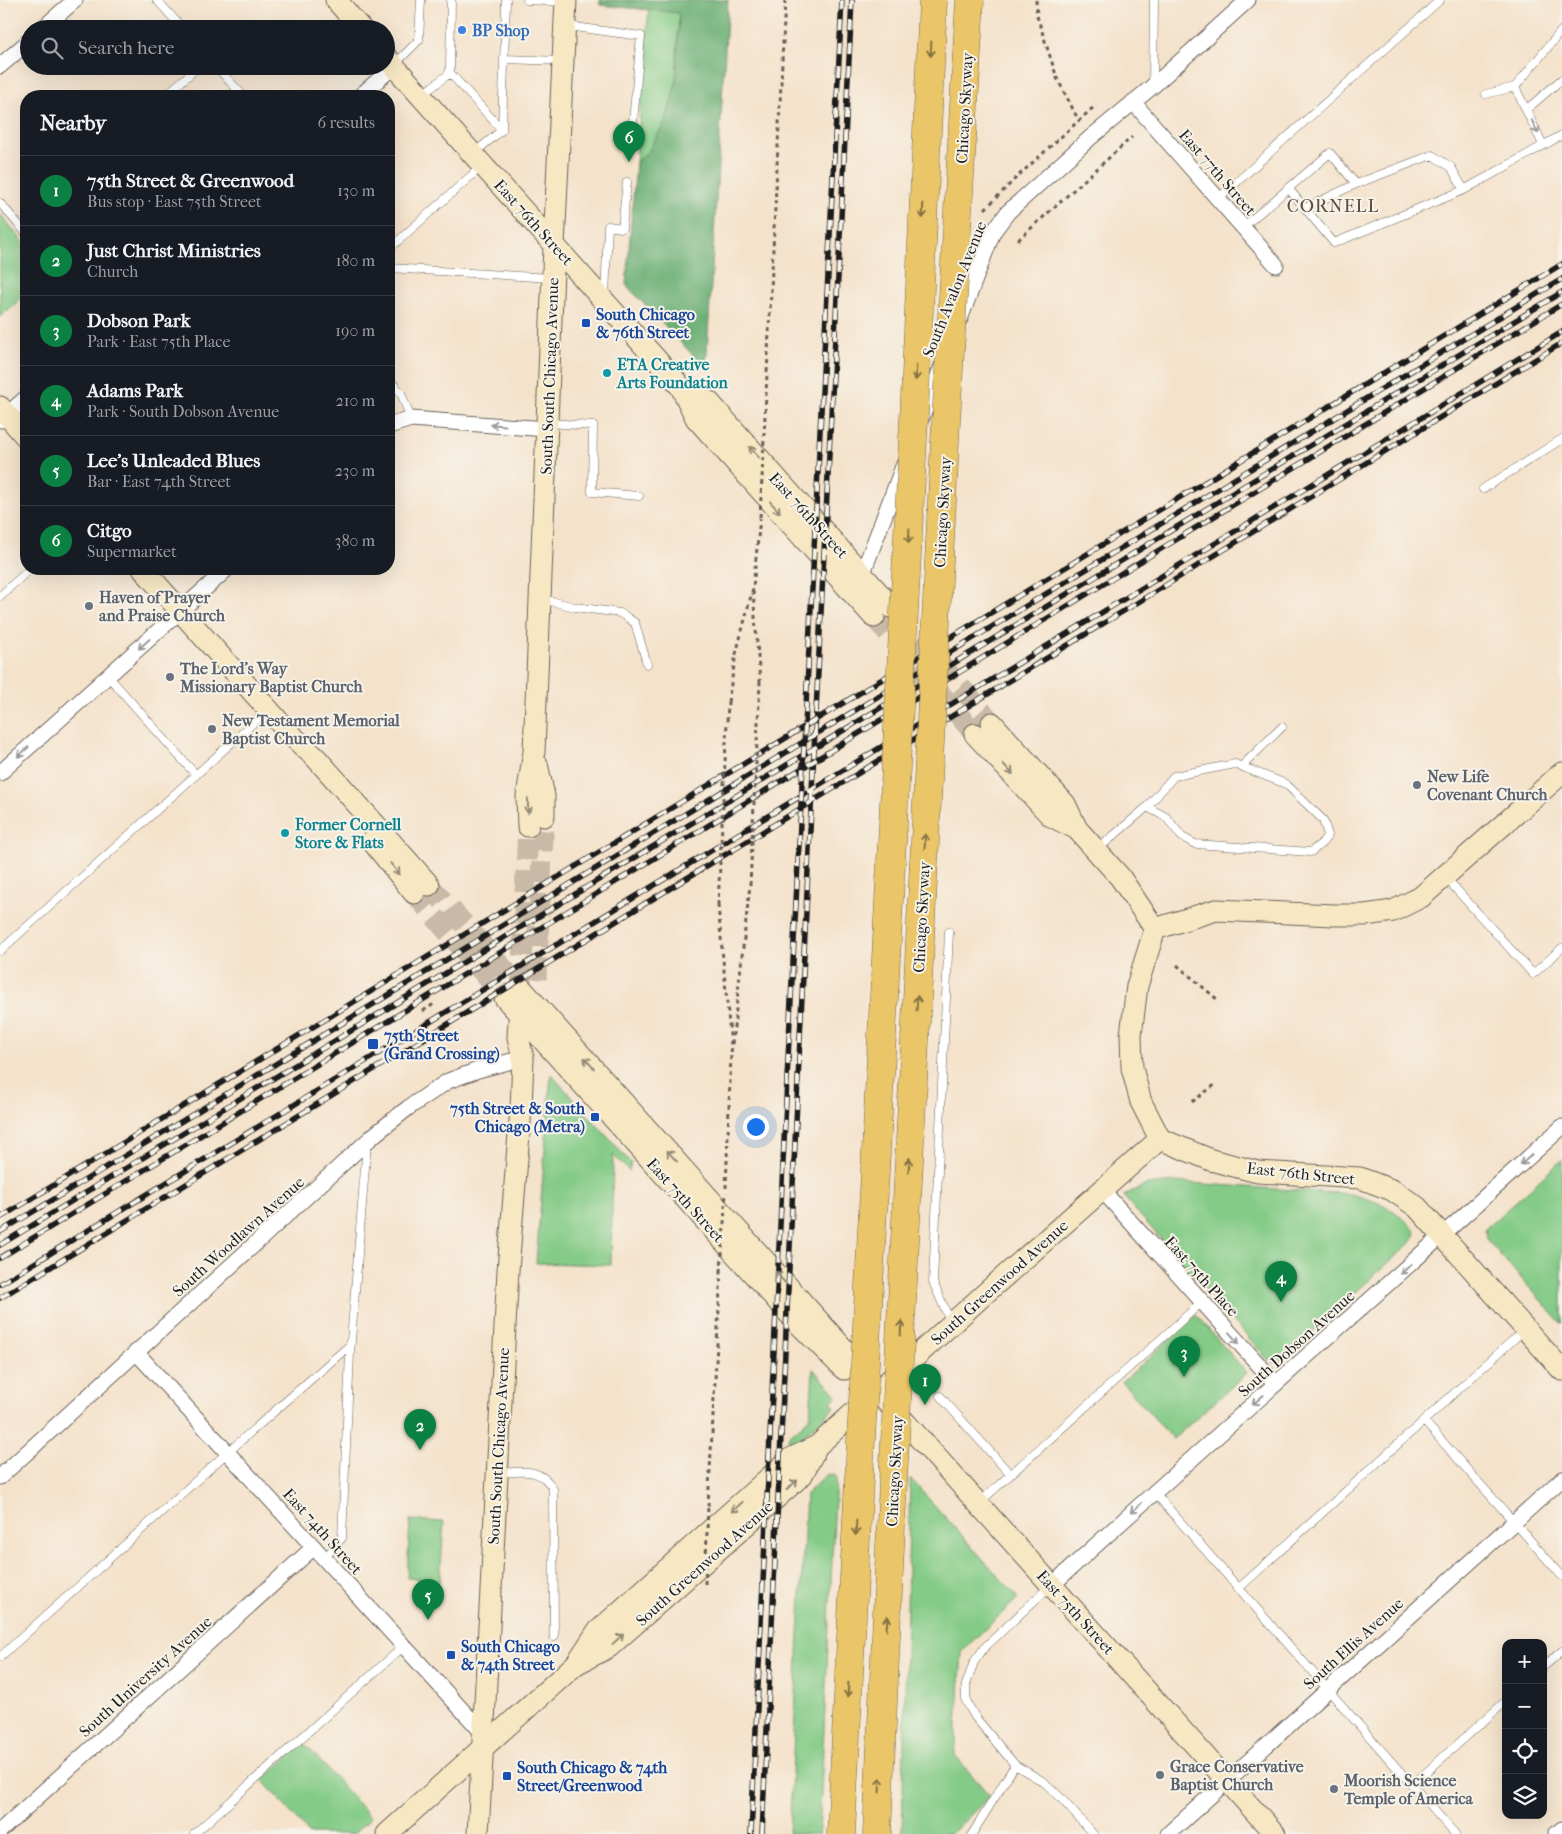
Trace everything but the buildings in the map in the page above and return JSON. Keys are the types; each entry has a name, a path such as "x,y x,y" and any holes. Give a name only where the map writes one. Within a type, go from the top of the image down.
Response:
{"highway":[{"name":"Chicago Skyway","path":"840,1834 914,420 933,0"},
{"name":"Chicago Skyway","path":"877,1834 946,421 970,0"}],"street":[{"path":"52,20 75,0"},
{"path":"336,0 353,20"},
{"name":"South Avalon Avenue","path":"854,596 993,232 1000,221 1016,204 1090,138 1153,86 1248,0"},
{"name":"South South Chicago Avenue","path":"536,821 544,796 534,752 554,245 566,1"},
{"path":"0,66 20,49"},
{"name":"East 76th Street","path":"395,67 681,387 696,418 854,596 882,612 862,575 710,402 681,387"},
{"path":"365,90 378,75"},
{"name":"East 77th Street","path":"1133,102 1276,265"},
{"path":"20,402 2,414 20,431"},
{"path":"395,424 411,419 547,426"},
{"path":"148,575 290,734 318,759 421,889"},
{"path":"0,773 220,575"},
{"path":"984,728 1051,816 1077,829 1120,877 1155,929"},
{"path":"1155,929 1216,910 1334,915 1366,915 1393,911 1421,897 1562,773"},
{"path":"1155,929 1137,986 1131,1035 1132,1068 1141,1102 1160,1139"},
{"name":"South South Chicago Avenue","path":"523,996 533,1029 533,1038 523,1058"},
{"name":"South South Chicago Avenue","path":"478,1834 508,1270 521,1109 523,1058 518,1036 523,996"},
{"name":"East 75th Street","path":"523,996 859,1366 877,1391 1275,1834"},
{"name":"East 75th Street","path":"533,1029 793,1318 852,1377 877,1391"},
{"name":"South Woodlawn Avenue","path":"0,1477 367,1142 408,1108 448,1080 523,1058"},
{"name":"South Dobson Avenue","path":"1052,1585 1443,1236 1562,1127"},
{"name":"East 76th Street","path":"1160,1139 1211,1160 1258,1172 1360,1178 1392,1190 1417,1207 1562,1370"},
{"name":"South Greenwood Avenue","path":"387,1834 483,1740 576,1664 597,1632 790,1459 817,1446 951,1324 1160,1139"},
{"name":"East 75th Place","path":"1102,1190 1276,1384"},
{"name":"East 74th Street","path":"136,1352 404,1646 483,1740"},
{"name":"South Ellis Avenue","path":"1168,1834 1562,1479"},
{"name":"South University Avenue","path":"0,1831 319,1553"},
{"path":"1556,1834 1562,1829"}],"lane":[{"path":"157,0 175,20"},
{"path":"395,58 420,40 421,0"},
{"path":"451,0 450,73 502,130"},
{"path":"395,244 478,159 502,130 506,0"},
{"path":"527,0 566,1"},
{"path":"1153,86 1154,0"},
{"path":"1218,199 1440,0"},
{"path":"565,26 641,36 632,132"},
{"path":"1486,94 1515,87 1562,30"},
{"path":"504,59 563,61"},
{"path":"421,96 450,73"},
{"path":"172,90 189,75"},
{"path":"224,75 238,90"},
{"path":"1527,109 1562,79"},
{"path":"1515,87 1543,144"},
{"path":"1288,188 1334,243 1464,190 1562,135"},
{"path":"1243,227 1330,153 1356,184"},
{"path":"1305,208 1356,184 1432,155 1451,167 1464,190"},
{"path":"604,301 608,226 622,228 627,182"},
{"path":"0,203 20,220"},
{"path":"395,268 553,278"},
{"path":"395,386 401,393 411,419"},
{"path":"547,426 593,426 592,492 639,496"},
{"path":"1483,488 1562,440"},
{"path":"0,596 23,575"},
{"path":"540,598 575,607 620,613 636,623 647,664"},
{"path":"108,676 196,775"},
{"path":"0,951 268,710"},
{"path":"1241,767 1282,727"},
{"path":"1097,851 1147,807 1174,776 1235,764 1286,784 1323,820 1328,835 1311,852 1195,844 1182,837 1166,817 1147,807"},
{"path":"1445,876 1533,974 1562,948"},
{"path":"949,932 933,1282 951,1324"},
{"path":"319,1553 342,1538 350,1345 367,1142"},
{"path":"978,1504 1202,1302"},
{"path":"1238,1589 1525,1328"},
{"path":"0,1657 350,1345"},
{"path":"940,1396 1010,1474"},
{"path":"1424,1421 1562,1576"},
{"path":"497,1473 534,1472 549,1481 553,1489 554,1637"},
{"path":"1154,1492 1455,1834"},
{"path":"1052,1585 984,1648 974,1662 966,1685 966,1701 975,1717 1016,1766 1044,1782 1093,1834"},
{"path":"194,1834 404,1646"},
{"path":"1547,1664 1562,1651"},
{"path":"1412,1785 1502,1705"},
{"path":"972,1834 1016,1766"}],"path":[{"path":"732,1054 718,904 728,702 736,654 753,588 760,517 785,0"},
{"path":"1036,0 1038,16 1057,78 1090,138"},
{"path":"985,209 1023,171 1096,105"},
{"path":"1018,240 1132,137"},
{"path":"705,1584 732,1054 750,885 760,682 753,588"},
{"path":"1177,965 1218,1000"},
{"path":"423,1011 434,1004"},
{"path":"1192,1102 1216,1084"}],"green space":[{"path":"600,0 728,0 706,369 626,285 636,162 648,152 666,120 676,83 679,13 600,5"},
{"path":"649,9 679,12 676,83 666,120 648,152 636,162"},
{"path":"0,214 20,238 20,299 0,317"},
{"path":"551,1074 631,1163 629,1171 613,1155 611,1265 536,1263"},
{"path":"1562,1160 1562,1324 1486,1239 1485,1229"},
{"path":"1174,1182 1351,1194 1378,1203 1394,1211 1415,1231 1414,1237 1409,1244 1280,1361 1275,1363 1267,1359 1123,1196 1146,1185"},
{"path":"1196,1315 1247,1373 1173,1439 1122,1382"},
{"path":"813,1369 837,1395 831,1402 835,1407 788,1450 788,1437 810,1418"},
{"path":"827,1474 836,1476 819,1834 789,1834 806,1494"},
{"path":"910,1478 1018,1598 962,1651 955,1756 990,1796 951,1834 902,1834"},
{"path":"410,1520 444,1522 440,1581 407,1578"},
{"path":"304,1743 371,1818 353,1834 310,1834 262,1780"}],"tunnel":[{"path":"897,614 992,723"},
{"path":"874,617 975,734"},
{"path":"536,979 544,816"},
{"path":"521,988 528,826"},
{"path":"429,885 521,988"},
{"path":"414,893 505,998"}],"railway":[{"path":"751,1834 842,0"},
{"path":"762,1834 852,0"},
{"path":"0,1218 1562,264"},
{"path":"0,1232 1562,279"},
{"path":"0,1245 1562,292"},
{"path":"0,1258 1562,304"},
{"path":"0,1284 1562,332"},
{"path":"0,1298 1562,343"}],"place":[{"name":"BP Shop","path":"462,30"},
{"name":"Citgo","path":"629,162"},
{"name":"South Chicago & 76th Street","path":"586,323"},
{"name":"ETA Creative Arts Foundation","path":"607,373"},
{"name":"Haven of Prayer and Praise Church","path":"89,606"},
{"name":"The Lord's Way Missionary Baptist Church","path":"170,677"},
{"name":"New Testament Memorial Baptist Church","path":"212,729"},
{"name":"New Life Covenant Church","path":"1417,785"},
{"name":"Former Cornell Store & Flats","path":"285,833"},
{"name":"75th Street (Grand Crossing)","path":"373,1044"},
{"name":"75th Street & South Chicago (Metra)","path":"595,1117"},
{"name":"Adams Park","path":"1281,1302"},
{"name":"Dobson Park","path":"1184,1377"},
{"name":"75th Street & Greenwood","path":"925,1405"},
{"name":"Just Christ Ministries","path":"420,1450"},
{"name":"Lee's Unleaded Blues","path":"428,1620"},
{"name":"South Chicago & 74th Street","path":"451,1655"},
{"name":"Grace Conservative Baptist Church","path":"1160,1775"},
{"name":"South Chicago & 74th Street/Greenwood","path":"507,1776"},
{"name":"Moorish Science Temple of America","path":"1334,1789"}],"district":[{"name":"CORNELL","path":"1333,206"}]}
